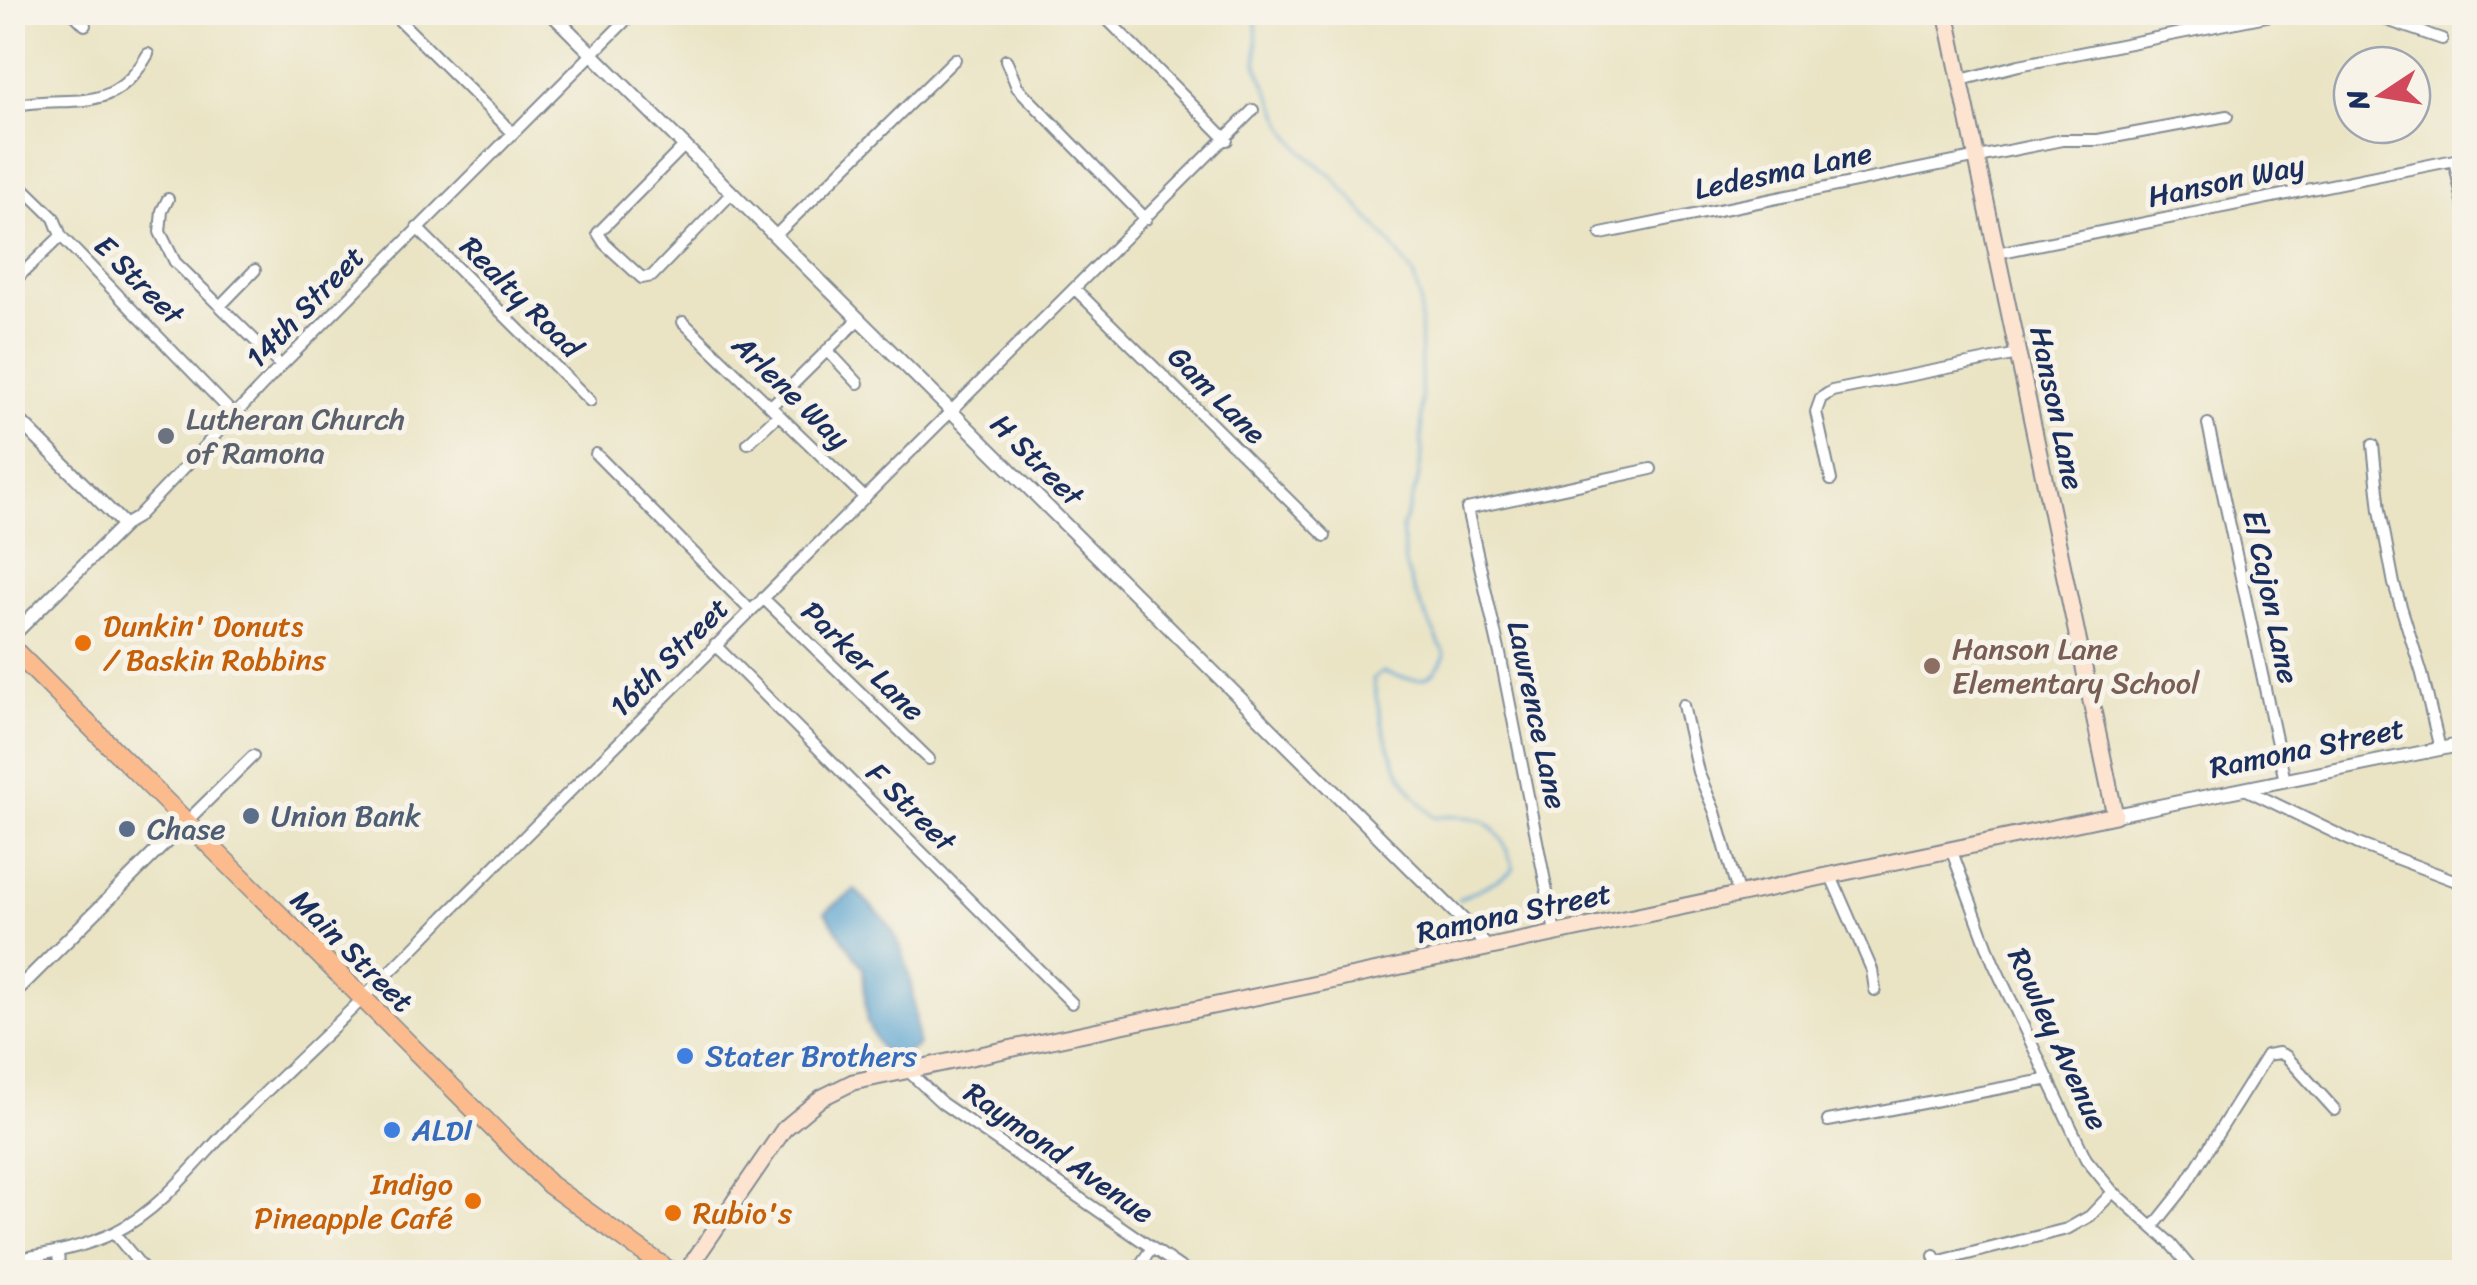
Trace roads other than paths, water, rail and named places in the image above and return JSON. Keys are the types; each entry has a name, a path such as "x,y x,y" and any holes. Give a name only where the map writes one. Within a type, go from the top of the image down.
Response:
{"main road":[{"name":"Hanson Lane","path":"1946,12 2115,815"},
{"name":"Main Street","path":"12,648 550,1185 670,1272"},
{"name":"Ramona Street","path":"686,1272 784,1129 822,1098 853,1082 2115,815"}],"street":[{"path":"72,12 84,26"},
{"path":"391,12 513,133"},
{"name":"H Street","path":"550,12 1478,934 1486,948"},
{"name":"14th Street","path":"12,636 124,525 136,518 281,366 634,12"},
{"path":"1100,12 1226,140"},
{"path":"1961,80 2287,12"},
{"path":"2363,12 2442,39"},
{"path":"12,106 38,100 62,104 93,100 137,74 148,54"},
{"path":"776,236 955,60"},
{"path":"1006,60 1017,87 1146,218"},
{"name":"16th Street","path":"114,1233 148,1212 379,986 1253,110"},
{"name":"Ledesma Lane","path":"1600,234 1976,156 2062,140 2098,140 2227,116"},
{"path":"684,146 598,233 630,268 642,278 652,276 732,193"},
{"path":"2459,159 2464,206"},
{"name":"Hanson Way","path":"1997,253 2459,159"},
{"name":"E Street","path":"12,177 54,218 61,236 235,416"},
{"path":"168,199 162,210 160,232 175,262 281,366"},
{"name":"Realty Road","path":"417,228 590,401"},
{"path":"12,283 61,236"},
{"path":"220,306 255,270"},
{"name":"Gam Lane","path":"1075,289 1325,536"},
{"path":"748,443 827,350 859,319"},
{"name":"Arlene Way","path":"683,322 865,498"},
{"path":"827,350 858,383"},
{"path":"1831,480 1816,412 1821,398 1832,392 2018,354"},
{"path":"12,414 124,525"},
{"name":"El Cajon Lane","path":"2208,424 2286,781"},
{"name":"Ramona Street","path":"2373,444 2394,584 2440,749"},
{"path":"596,454 751,610"},
{"name":"Lawrence Lane","path":"1554,932 1500,654 1466,509 1651,469"},
{"name":"Parker Lane","path":"763,598 928,759"},
{"name":"F Street","path":"715,646 1072,1003"},
{"path":"1683,705 1698,772 1715,812 1738,893"},
{"name":"Ramona Street","path":"2115,815 2464,744"},
{"path":"12,995 253,756"},
{"path":"2245,789 2358,844 2464,884"},
{"name":"Rowley Avenue","path":"1951,849 1993,962 2086,1159 2194,1272"},
{"path":"1830,874 1872,970 1874,990"},
{"path":"2152,1228 2181,1192 2267,1055 2286,1056 2335,1110"},
{"name":"Raymond Avenue","path":"907,1070 942,1102 1187,1272"},
{"path":"1828,1121 2049,1079"},
{"path":"1934,1256 1936,1262 2067,1228 2090,1216 2114,1192"},
{"path":"12,1260 58,1251 114,1233 146,1272"},
{"path":"1135,1272 1152,1248"},
{"path":"53,1272 59,1267 58,1251"}],"water":[{"path":"855,890 888,924 907,967 918,1045 897,1061 881,1049 867,1023 863,968 825,912"}],"waterway":[{"path":"1256,12 1257,66 1287,131 1388,240 1413,275 1420,299 1422,454 1417,485 1402,528 1405,565 1445,655 1428,677 1412,679 1383,672 1373,679 1392,754 1408,787 1434,817 1465,817 1486,823 1501,839 1514,869 1458,900"}],"place":[{"name":"Lutheran Church of Ramona","path":"166,436"},
{"name":"Dunkin' Donuts / Baskin Robbins","path":"83,643"},
{"name":"Hanson Lane Elementary School","path":"1932,666"},
{"name":"Union Bank","path":"251,816"},
{"name":"Chase","path":"127,829"},
{"name":"Stater Brothers","path":"685,1056"},
{"name":"ALDI","path":"392,1130"},
{"name":"Indigo Pineapple Café","path":"473,1201"},
{"name":"Rubio's","path":"673,1213"}]}
